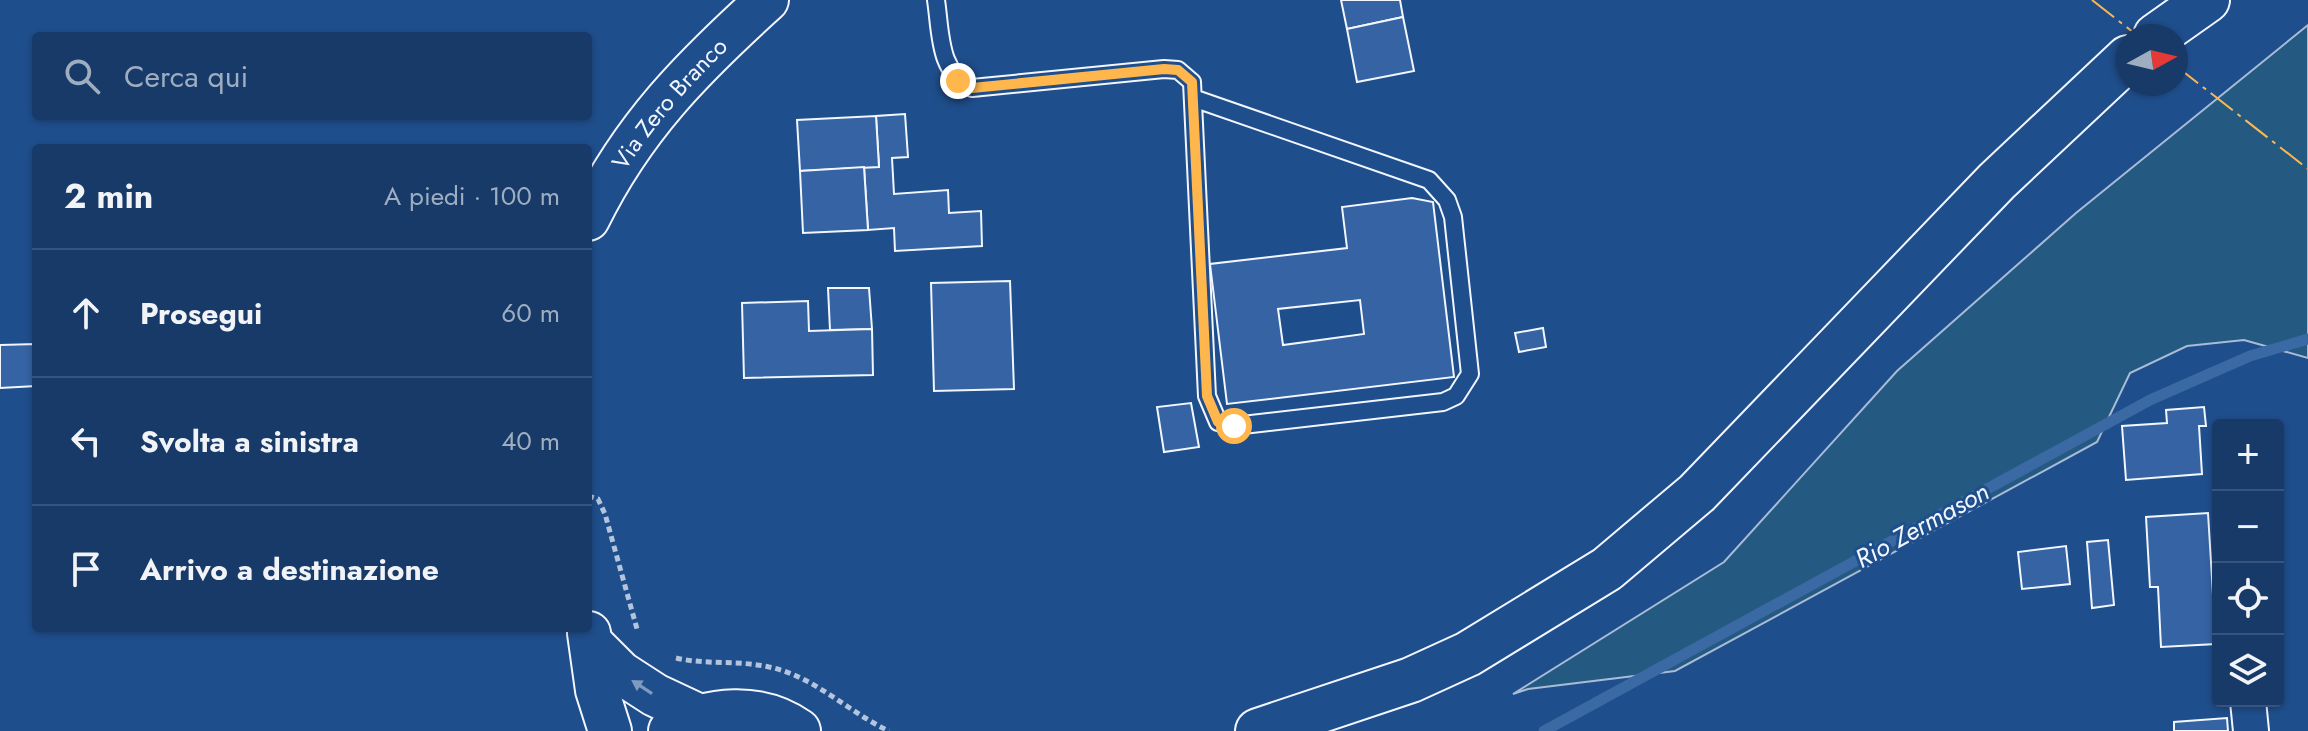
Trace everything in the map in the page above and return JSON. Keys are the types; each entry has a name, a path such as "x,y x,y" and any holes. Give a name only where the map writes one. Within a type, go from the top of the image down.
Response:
{"main road":[{"path":"2173,24 2207,0"},
{"path":"1258,731 1411,680 1468,654 1607,569 1697,493 1997,181 2116,69"},
{"path":"686,724 739,712 766,716 798,731"}],"street":[{"name":"Via Zero Branco","path":"592,211 609,176 664,99 697,63 767,0"},
{"path":"590,636 621,673 655,695 686,724"},
{"path":"590,636 597,690 610,731"},
{"path":"2249,707 2251,731"}],"lane":[{"path":"936,0 944,55 950,71 958,81 972,88 1164,69 1178,70 1192,82 1207,396 1218,422 1249,425 1443,402 1456,396 1470,374 1453,217 1439,189 1429,180 1193,98"}],"path":[{"path":"592,497 598,499 605,514 636,628 644,641"},
{"path":"669,657 769,667 815,684 863,719 889,731"}],"shaded area":[{"path":"2308,25 2308,358 2244,340 2187,346 2130,373 2097,442 1675,671 1528,689 1513,694 1724,562 1897,371 2076,213"}],"building":[{"path":"1341,0 1400,0 1403,17 1347,29"},
{"path":"1403,17 1414,71 1357,82 1347,29"},
{"path":"905,114 908,157 892,158 894,194 948,190 949,213 981,211 982,246 895,251 894,228 868,230 864,167 879,167 876,116"},
{"path":"876,116 879,167 800,171 797,120"},
{"path":"864,167 868,230 803,233 800,171"},
{"path":"1412,198 1433,202 1454,377 1227,404 1210,264 1347,248 1342,207","holes":["1360,300 1364,334 1283,345 1278,309"]},
{"path":"1010,281 1014,389 934,391 931,283"},
{"path":"828,288 869,288 872,329 830,330"},
{"path":"808,301 809,331 872,329 873,375 744,378 742,303"},
{"path":"1543,328 1546,347 1519,352 1515,333"},
{"path":"32,344 32,386 0,388 0,345"},
{"path":"1191,403 1199,447 1164,452 1157,407"},
{"path":"2204,407 2206,426 2199,426 2202,474 2126,480 2122,426 2167,423 2166,410"},
{"path":"2208,513 2212,644 2161,647 2158,587 2150,587 2146,517"},
{"path":"2108,540 2114,605 2092,608 2087,542"},
{"path":"2066,546 2070,584 2022,589 2018,552"},
{"path":"2227,718 2228,731 2174,731 2174,722"}],"waterway":[{"name":"Rio Zermason","path":"1544,731 2150,400 2250,356 2308,339"}],"power":[{"path":"2092,0 2123,24"},
{"path":"2188,75 2308,169"}],"route":[{"path":"958,81 972,88 1164,69 1178,70 1192,82 1207,396 1218,422 1234,426"}]}
